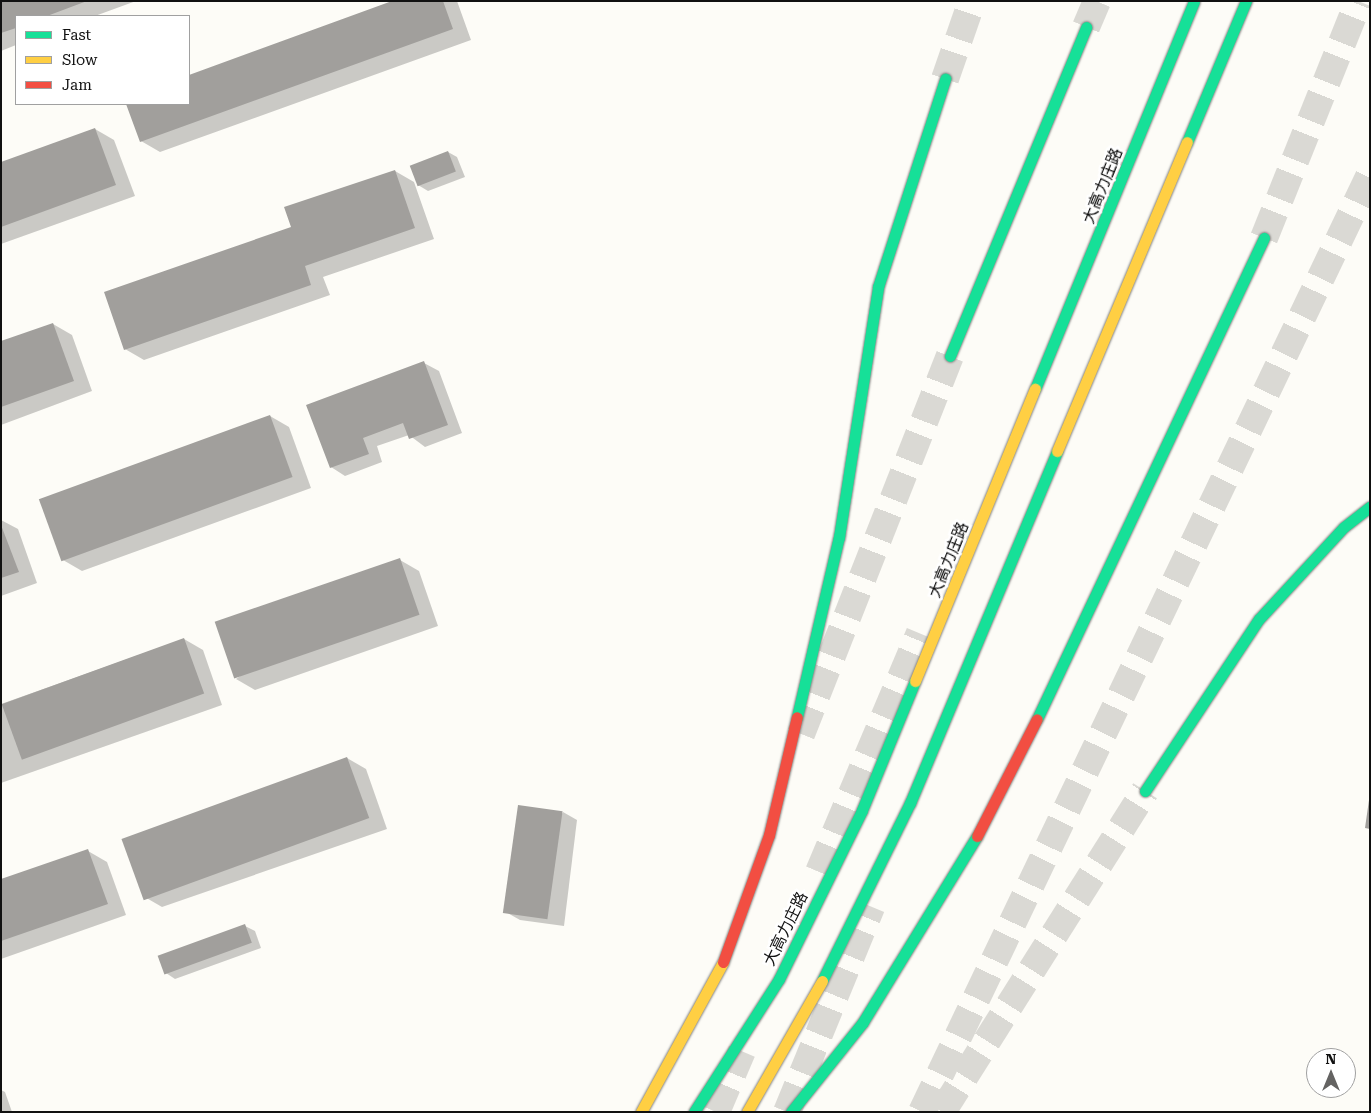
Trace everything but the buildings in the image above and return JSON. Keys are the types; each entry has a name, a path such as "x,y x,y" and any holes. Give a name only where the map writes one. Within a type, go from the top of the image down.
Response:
{"main road":[{"name":"大高力庄路","path":"694,1112 780,979 862,810 1194,1"},
{"path":"747,1112 798,1029 910,803 1246,1"},
{"path":"950,356 1086,27"},
{"path":"641,1112 723,963 768,836 839,537 878,287 945,79"},
{"path":"791,1112 862,1022 997,803 1264,238"},
{"path":"1144,791 1259,619 1344,527 1370,507"}],"tunnel":[{"path":"945,79 972,1"},
{"path":"1086,27 1097,1"},
{"path":"1264,238 1359,1"},
{"path":"922,1112 1370,175"},
{"path":"801,734 950,356"},
{"path":"819,872 920,633"},
{"path":"942,1112 1145,791"},
{"path":"787,1112 871,907"},
{"path":"716,1112 742,1051"}],"traffic: fast":[{"path":"1035,389 1194,1"},
{"path":"1187,142 1246,1"},
{"path":"950,356 1086,27"},
{"path":"797,717 839,537 878,287 945,79"},
{"path":"1037,719 1264,238"},
{"path":"822,981 910,803 1057,451"},
{"path":"1145,791 1259,619 1344,527 1370,507"},
{"path":"694,1112 779,979 862,810 915,681"},
{"path":"791,1112 863,1022 977,836"}],"traffic: slow":[{"path":"1057,451 1187,142"},
{"path":"915,681 1035,389"},
{"path":"641,1112 723,962"},
{"path":"747,1112 822,981"}],"traffic: jam":[{"path":"723,962 769,835 797,717"},
{"path":"977,836 1037,719"}]}
